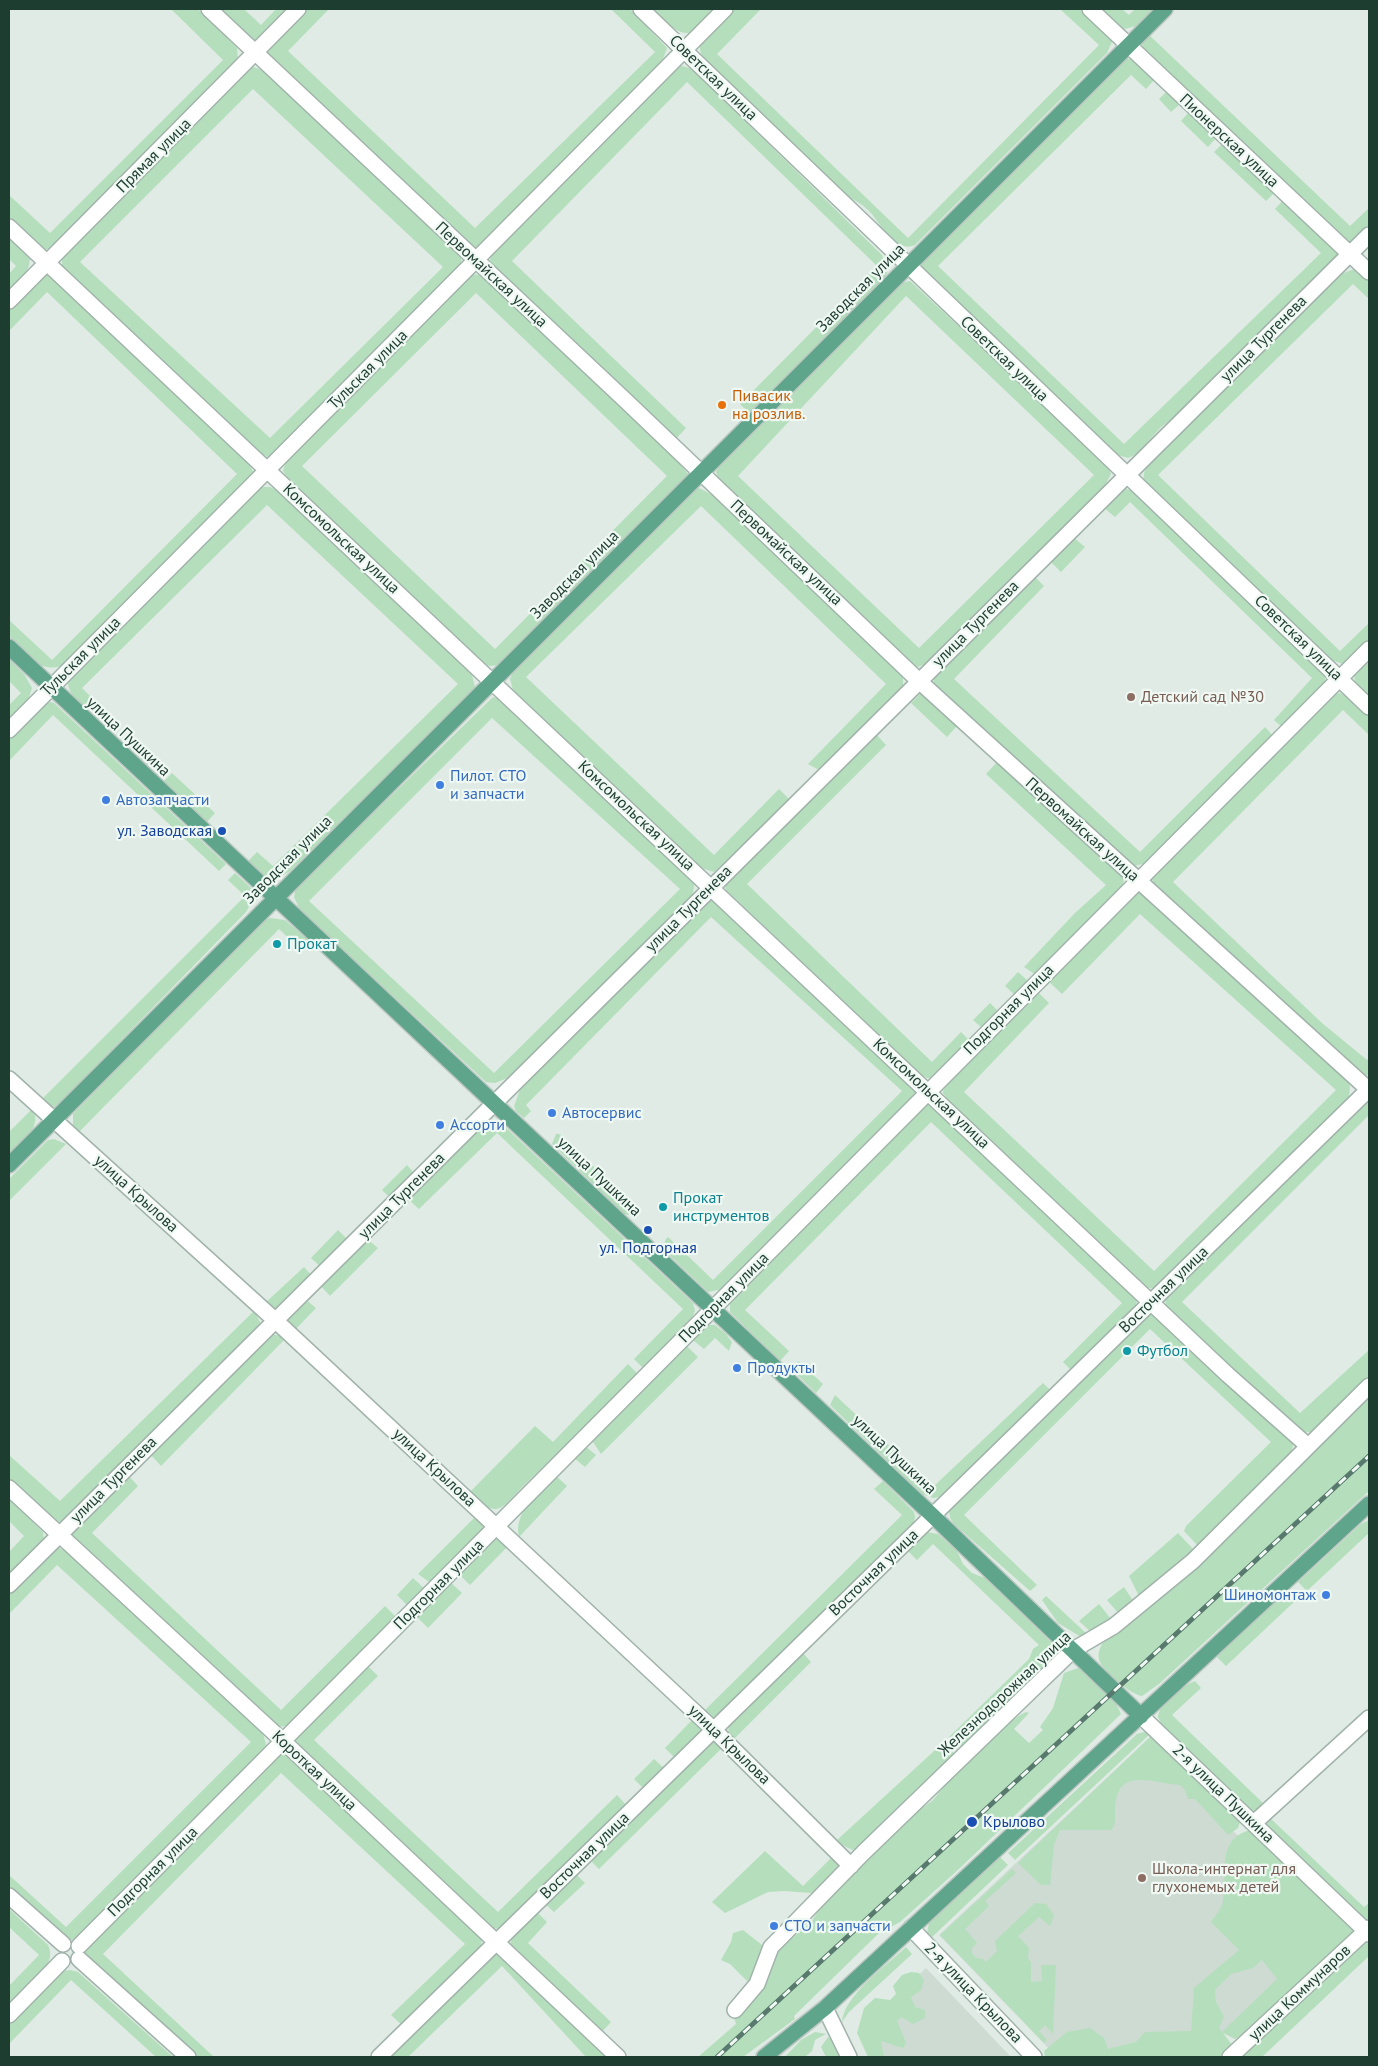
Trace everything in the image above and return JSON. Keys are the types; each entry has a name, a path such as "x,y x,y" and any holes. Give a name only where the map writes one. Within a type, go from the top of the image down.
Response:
{"main road":[{"name":"Заводская улица","path":"9,1165 274,898 703,474 907,266 1165,9"},
{"name":"улица Пушкина","path":"9,647 934,1516 1141,1716"},
{"path":"764,2057 825,2008 1369,1504"}],"street":[{"name":"Первомайская улица","path":"209,9 703,474 919,681 1369,1090"},
{"name":"Прямая улица","path":"9,301 298,9"},
{"name":"Советская улица","path":"641,9 1369,707"},
{"name":"Тульская улица","path":"9,730 725,9"},
{"name":"Пионерская улица","path":"1090,9 1369,272"},
{"name":"Комсомольская улица","path":"9,227 1152,1302 1308,1446"},
{"name":"улица Тургенева","path":"9,1585 1369,235"},
{"name":"Подгорная улица","path":"79,1952 283,1742 1137,880 1369,649"},
{"name":"улица Крылова","path":"9,1079 276,1321 714,1730 851,1866"},
{"name":"Восточная улица","path":"379,2057 1369,1090"},
{"name":"Железнодорожная улица","path":"735,2010 757,1984 771,1948 851,1866 1073,1650 1114,1626 1193,1561 1369,1386"},
{"name":"Короткая улица","path":"9,1488 618,2057"},
{"name":"2-я улица Пушкина","path":"1141,1716 1368,1931"},
{"path":"1254,1823 1369,1718"},
{"path":"9,1896 63,1944"},
{"name":"2-я улица Крылова","path":"911,1928 1034,2057"},
{"name":"улица Коммунаров","path":"1230,2057 1368,1931"},
{"path":"63,1944 70,1942 188,2057"},
{"path":"62,1961 59,1954 63,1944"},
{"path":"62,1961 72,1963 79,1952"},
{"path":"9,2015 62,1961"},
{"path":"825,2008 849,2057"}],"shaded area":[{"name":"Школа-интернат для глухонемых детей","path":"1142,1745 1337,1929 1197,2057 1057,2057 939,1935"},
{"path":"926,1968 1011,2057 878,2057 865,2027"}],"green space":[{"path":"171,9 198,9 237,48 238,62 54,248 44,250 9,217 9,195 50,233 223,60"},
{"path":"217,9 244,9 261,25 276,9 291,9 255,42 247,38"},
{"path":"307,9 329,9 288,51 475,228 655,52 611,9 630,9 667,48 663,59 631,95 483,246 475,248 465,243 267,54"},
{"path":"653,9 713,9 690,33 684,33 674,28"},
{"path":"732,9 761,9 717,54 908,238 1099,45 1060,9 1081,9 1109,35 1112,42 1107,53 915,245 907,247 893,241 868,210 842,193 701,54 699,43"},
{"path":"1098,9 1122,9 1129,15 1135,9 1153,9 1136,26 1121,30"},
{"path":"1146,32 1350,226 1369,208 1369,231 1353,242 1347,241 1144,52 1142,43"},
{"path":"1122,60 1134,60 1155,79 1146,89 1131,75 938,266 1124,444 1321,253 1275,209 1284,199 1338,253 1336,259 1178,414 1161,427 1137,454 1128,458 1115,454 922,269 922,261"},
{"path":"679,65 692,69 882,255 888,271 884,279 752,416 740,404 877,266 687,82 512,261 686,428 674,441 492,267 490,260 492,251"},
{"path":"251,66 262,70 461,257 462,271 271,459 257,451 62,268 62,256","holes":["253,89 443,267 270,438 80,262"]},
{"path":"1167,91 1180,104 1171,112 1159,99"},
{"path":"1189,112 1216,138 1208,147 1181,121"},
{"path":"1223,143 1275,192 1266,201 1214,152"},
{"path":"9,237 30,259 26,273 9,291 9,274 16,266 9,259"},
{"path":"1354,269 1369,279 1369,299 1353,284 1158,475 1340,651 1369,623 1369,641 1348,662 1343,664 1328,659 1147,485 1144,475 1148,465 1341,274"},
{"path":"472,274 479,275 488,281 680,464 688,474 687,479 499,665 489,666 482,662 289,480 283,471 287,459","holes":["476,293 667,476 495,649 302,466"]},
{"path":"42,275 49,275 248,463 254,473 251,482 67,664 57,667 41,665 28,656 9,636 9,620 52,660 237,474 47,292 9,331 9,308"},
{"path":"910,281 1106,463 1111,474 1104,487 930,662 918,667 912,665 720,483 716,472 720,465 894,285","holes":["906,296 1094,475 919,648 738,476"]},
{"path":"262,487 270,487 280,492 471,671 475,687 473,692 290,871 272,878 267,877 248,861 257,852 273,866 458,684 267,505 82,688 98,704 90,712 78,702 68,685 68,680"},
{"path":"699,488 713,495 903,675 903,686 823,767 819,770 808,764 886,684 701,506 526,677 714,855 779,789 790,800 714,872 701,868 513,690 510,679 514,670 694,490"},
{"path":"1126,489 1135,491 1326,676 1325,684 1283,728 1274,720 1312,678 1130,502 1115,517 1103,507 1119,491"},
{"path":"1073,537 1085,547 1061,572 1050,561"},
{"path":"1033,575 1044,586 954,679 1140,852 1265,727 1274,737 1147,863 1133,866 933,685 935,674"},
{"path":"1369,656 1369,696 1355,683 1354,673"},
{"path":"9,659 24,674 32,688 28,700 9,721 9,705 21,693 9,681"},
{"path":"922,692 957,726 947,737 911,703"},
{"path":"1340,693 1353,700 1369,715 1369,735 1343,710 1173,882 1322,1023 1367,1060 1369,1058 1369,1075 1363,1075 1153,883 1152,877 1333,695"},
{"path":"493,697 507,702 695,882 692,897 515,1075 495,1083 486,1082 300,910 294,897 296,888","holes":["492,718 680,889 494,1073 309,901"]},
{"path":"50,702 54,703 226,864 219,871 53,715 9,761 9,738 42,705"},
{"path":"130,734 156,758 149,766 123,742"},
{"path":"876,734 886,745 747,884 932,1062 961,1032 970,1041 932,1078 927,1078 920,1074 726,890 725,884"},
{"path":"997,762 1120,871 1124,878 1123,886 1036,975 1024,967 1075,913 1106,885 986,774"},
{"path":"172,773 215,813 206,823 163,782"},
{"path":"235,873 252,889 252,901 246,912 59,1104 53,1107 40,1101 245,896 228,880"},
{"path":"1134,893 1144,894 1347,1080 1350,1086 1349,1098 1158,1289 1148,1288 1141,1284 951,1104 943,1093 944,1087 1035,989 1049,1003 964,1092 1154,1271 1336,1090 1140,914 1062,994 1046,979"},
{"path":"708,899 720,902 917,1090 917,1094 723,1289 708,1292 666,1252 664,1244 668,1237 713,1280 902,1091 711,917 526,1105 531,1111 524,1118 516,1111 514,1106 520,1090 585,1021"},
{"path":"270,918 285,920 308,940 296,945 279,929 78,1133 73,1127 73,1114 261,922"},
{"path":"1018,972 1028,981 1015,995 1005,986"},
{"path":"990,1003 999,1012 982,1028 973,1020"},
{"path":"930,1100 1138,1296 1135,1308 1072,1371 1063,1362 1122,1303 931,1122 745,1310 789,1351 780,1361 730,1312 730,1301"},
{"path":"1362,1102 1369,1102 1369,1117 1182,1302 1300,1413 1369,1350 1369,1378 1313,1432 1298,1432 1166,1306 1165,1299"},
{"path":"32,1109 35,1116 33,1128 25,1139 9,1153 9,1132"},
{"path":"493,1124 503,1125 693,1303 695,1311 692,1318 643,1368 634,1359 683,1309 497,1133 419,1209 408,1199 479,1129"},
{"path":"556,1134 559,1134 637,1208 639,1212 636,1216 624,1214 552,1144"},
{"path":"54,1139 66,1144 9,1201 9,1179 48,1140"},
{"path":"407,1165 414,1173 390,1198 382,1190"},
{"path":"338,1230 349,1241 323,1269 311,1258"},
{"path":"366,1238 378,1248 330,1296 320,1285"},
{"path":"304,1267 313,1277 273,1312 263,1305"},
{"path":"305,1299 316,1308 293,1332 288,1325 288,1316"},
{"path":"254,1311 260,1322 260,1328 62,1522 52,1520 9,1480 9,1455 60,1501"},
{"path":"1150,1312 1154,1313 1294,1441 1291,1454 1198,1546 1184,1531 1186,1526 1271,1442 1150,1329 964,1515 1037,1585 1030,1591 954,1524 950,1518 949,1509"},
{"path":"708,1325 715,1325 726,1334 732,1342 729,1351 715,1338 704,1349 689,1337 698,1329"},
{"path":"268,1335 278,1335 285,1339 161,1466 150,1454"},
{"path":"684,1343 698,1357 601,1454 591,1439"},
{"path":"798,1361 823,1384 816,1393 792,1370"},
{"path":"628,1364 639,1375 508,1502 497,1509 492,1509 469,1493 535,1426 553,1442"},
{"path":"1043,1383 1052,1392 943,1496 933,1498 922,1494 830,1405 835,1395 933,1487"},
{"path":"1369,1392 1369,1491 1159,1684 1142,1696 1131,1691 1112,1677 1099,1660 1102,1644"},
{"path":"585,1446 596,1455 585,1467 574,1458"},
{"path":"127,1474 138,1486 92,1533 281,1710 385,1606 398,1619 292,1723 287,1726 275,1727 69,1534"},
{"path":"555,1475 567,1486 519,1537 518,1528 524,1511 535,1495"},
{"path":"883,1481 914,1512 913,1526 718,1717 710,1717 703,1712 902,1515 874,1489"},
{"path":"9,1499 43,1532 44,1541 9,1578 9,1552 24,1536 9,1521"},
{"path":"478,1514 483,1527 482,1533 432,1584 418,1574"},
{"path":"1369,1520 1369,1533 1307,1591 1298,1582 1361,1524"},
{"path":"926,1532 938,1534 957,1551 963,1564 972,1573 985,1578 1055,1646 1057,1656 965,1745 961,1746 949,1737 1029,1659 1033,1649 1039,1645 933,1544 917,1560 906,1549"},
{"path":"1178,1533 1194,1550 1140,1598 1129,1576"},
{"path":"497,1539 510,1544 470,1585 459,1574 491,1542"},
{"path":"56,1546 68,1553 262,1730 266,1744 264,1749 84,1932 69,1942 9,1893 9,1875 66,1927 251,1742 57,1565 9,1614 9,1590"},
{"path":"413,1578 426,1590 409,1607 397,1595"},
{"path":"450,1582 462,1593 428,1628 416,1616"},
{"path":"1124,1587 1134,1602 1119,1614 1107,1600"},
{"path":"1285,1591 1295,1601 1226,1666 1217,1657"},
{"path":"1046,1596 1088,1635 1081,1637 1058,1623 1042,1600"},
{"path":"1099,1604 1111,1619 1092,1633 1079,1621"},
{"path":"802,1652 811,1662 734,1739 728,1734 729,1725"},
{"path":"365,1663 378,1676 314,1740 498,1912 617,1795 627,1806 502,1928 493,1929 295,1745 294,1739"},
{"path":"1078,1668 1091,1676 1103,1688 1114,1700 1121,1714 960,1868 900,1922 878,1934 794,2016 795,2019 743,2057 698,2057 736,2024 733,2014 758,1991 780,1949 812,1921 821,1906 852,1874 916,1813 933,1800 972,1753 987,1744 1012,1721 1026,1712 1029,1713 1014,1729 1029,1743 1043,1730 1040,1727 1053,1708 1064,1673"},
{"path":"1195,1681 1201,1688 1172,1715 1266,1806 1253,1814 1164,1730 1158,1717 1167,1700"},
{"path":"694,1718 701,1731 676,1759 665,1748"},
{"path":"1151,1733 1015,1860 1008,1853 1137,1734"},
{"path":"1152,1735 1241,1819 1238,1828 1228,1835 1195,1799 1188,1799 1185,1790 1180,1785 1145,1780 1127,1782 1121,1788 1116,1798 1115,1822 1111,1830 1060,1830 1054,1845 1050,1885 1041,1885 1018,1863"},
{"path":"714,1740 723,1747 599,1869 589,1859 709,1742"},
{"path":"945,1741 955,1755 855,1851 842,1845 837,1840"},
{"path":"280,1751 285,1753 480,1935 482,1940 480,1949 404,2027 391,2015 465,1944 281,1773 103,1954 214,2057 189,2057 82,1955 84,1947"},
{"path":"654,1759 665,1769 644,1789 634,1779"},
{"path":"1268,1816 1364,1907 1369,1903 1369,1922 1366,1922 1266,1828"},
{"path":"1251,1830 1352,1926 1353,1934 1252,2030 1235,2039 1223,2033 1233,2046 1220,2057 1045,2057 1044,2051 1067,2032 1090,2028 1104,2038 1108,2049 1136,2042 1145,2032 1191,2031 1194,1988 1239,1950 1211,1922 1223,1901 1225,1859 1228,1849 1232,1841 1240,1834","holes":["1262,1960 1277,1979 1222,2032 1219,2028 1224,2017 1216,2002 1215,1990 1231,1974 1253,1968"]},
{"path":"765,1851 803,1886 835,1854 841,1862 841,1869 828,1884 811,1893 768,1892 725,1913 712,1902"},
{"path":"1000,1857 1008,1865 930,1939 927,1933 929,1923"},
{"path":"1012,1869 1016,1873 985,1901 989,1906 965,1929 977,1943 972,1948 972,1953 976,1958 983,1959 986,1962 997,1951 995,1941 1035,1903 1046,1904 1054,1915 1050,1926 1039,1917 1018,1936 1029,1948 1028,1958 1031,1963 1031,1982 1042,1981 1041,1965 1056,1965 1053,2034 1045,2025 1039,2031 1047,2040 1044,2043 940,1935"},
{"path":"575,1873 585,1883 554,1912 544,1903"},
{"path":"9,1909 48,1945 50,1954 46,1967 9,2008 9,1986 39,1955 9,1927"},
{"path":"537,1912 547,1922 528,1943 611,2022 600,2034 510,1946 512,1937"},
{"path":"743,1930 767,1949 755,1978 747,1981 730,1964 721,1960 731,1942 733,1933"},
{"path":"1363,1941 1369,1943 1369,1956 1262,2057 1236,2057"},
{"path":"906,1947 912,1954 849,2012 842,2022 850,2001 858,1991"},
{"path":"501,1954 613,2057 586,2057 502,1966 408,2057 385,2057 492,1955"},
{"path":"70,1970 78,1972 173,2057 156,2057 71,1980 9,2044 9,2020 61,1971"},
{"path":"911,1972 919,1973 924,1980 921,1990 911,1997 915,2007 925,2010 925,2018 913,2024 901,2017 897,2021 906,2043 903,2048 881,2041 884,2057 868,2057 857,2033 864,2008 875,1998 890,2000 896,1994 893,1986 902,1975"},
{"path":"815,2032 826,2034 815,2040 812,2051 805,2057 785,2057 801,2040"},
{"path":"828,2037 839,2057 826,2057 821,2047"}],"railway":[{"path":"717,2057 1369,1456"}],"place":[{"name":"Пивасик на розлив.","path":"722,405"},
{"name":"Детский сад №30","path":"1131,697"},
{"name":"Пилот. СТО и запчасти","path":"440,785"},
{"name":"Автозапчасти","path":"106,800"},
{"name":"ул. Заводская","path":"222,831"},
{"name":"Прокат","path":"277,944"},
{"name":"Автосервис","path":"552,1113"},
{"name":"Ассорти","path":"440,1125"},
{"name":"Прокат инструментов","path":"663,1207"},
{"name":"ул. Подгорная","path":"648,1230"},
{"name":"Футбол","path":"1127,1351"},
{"name":"Продукты","path":"737,1368"},
{"name":"Шиномонтаж","path":"1326,1595"},
{"name":"Крылово","path":"972,1822"},
{"name":"Школа-интернат для глухонемых детей","path":"1142,1878"},
{"name":"СТО и запчасти","path":"774,1926"}]}
